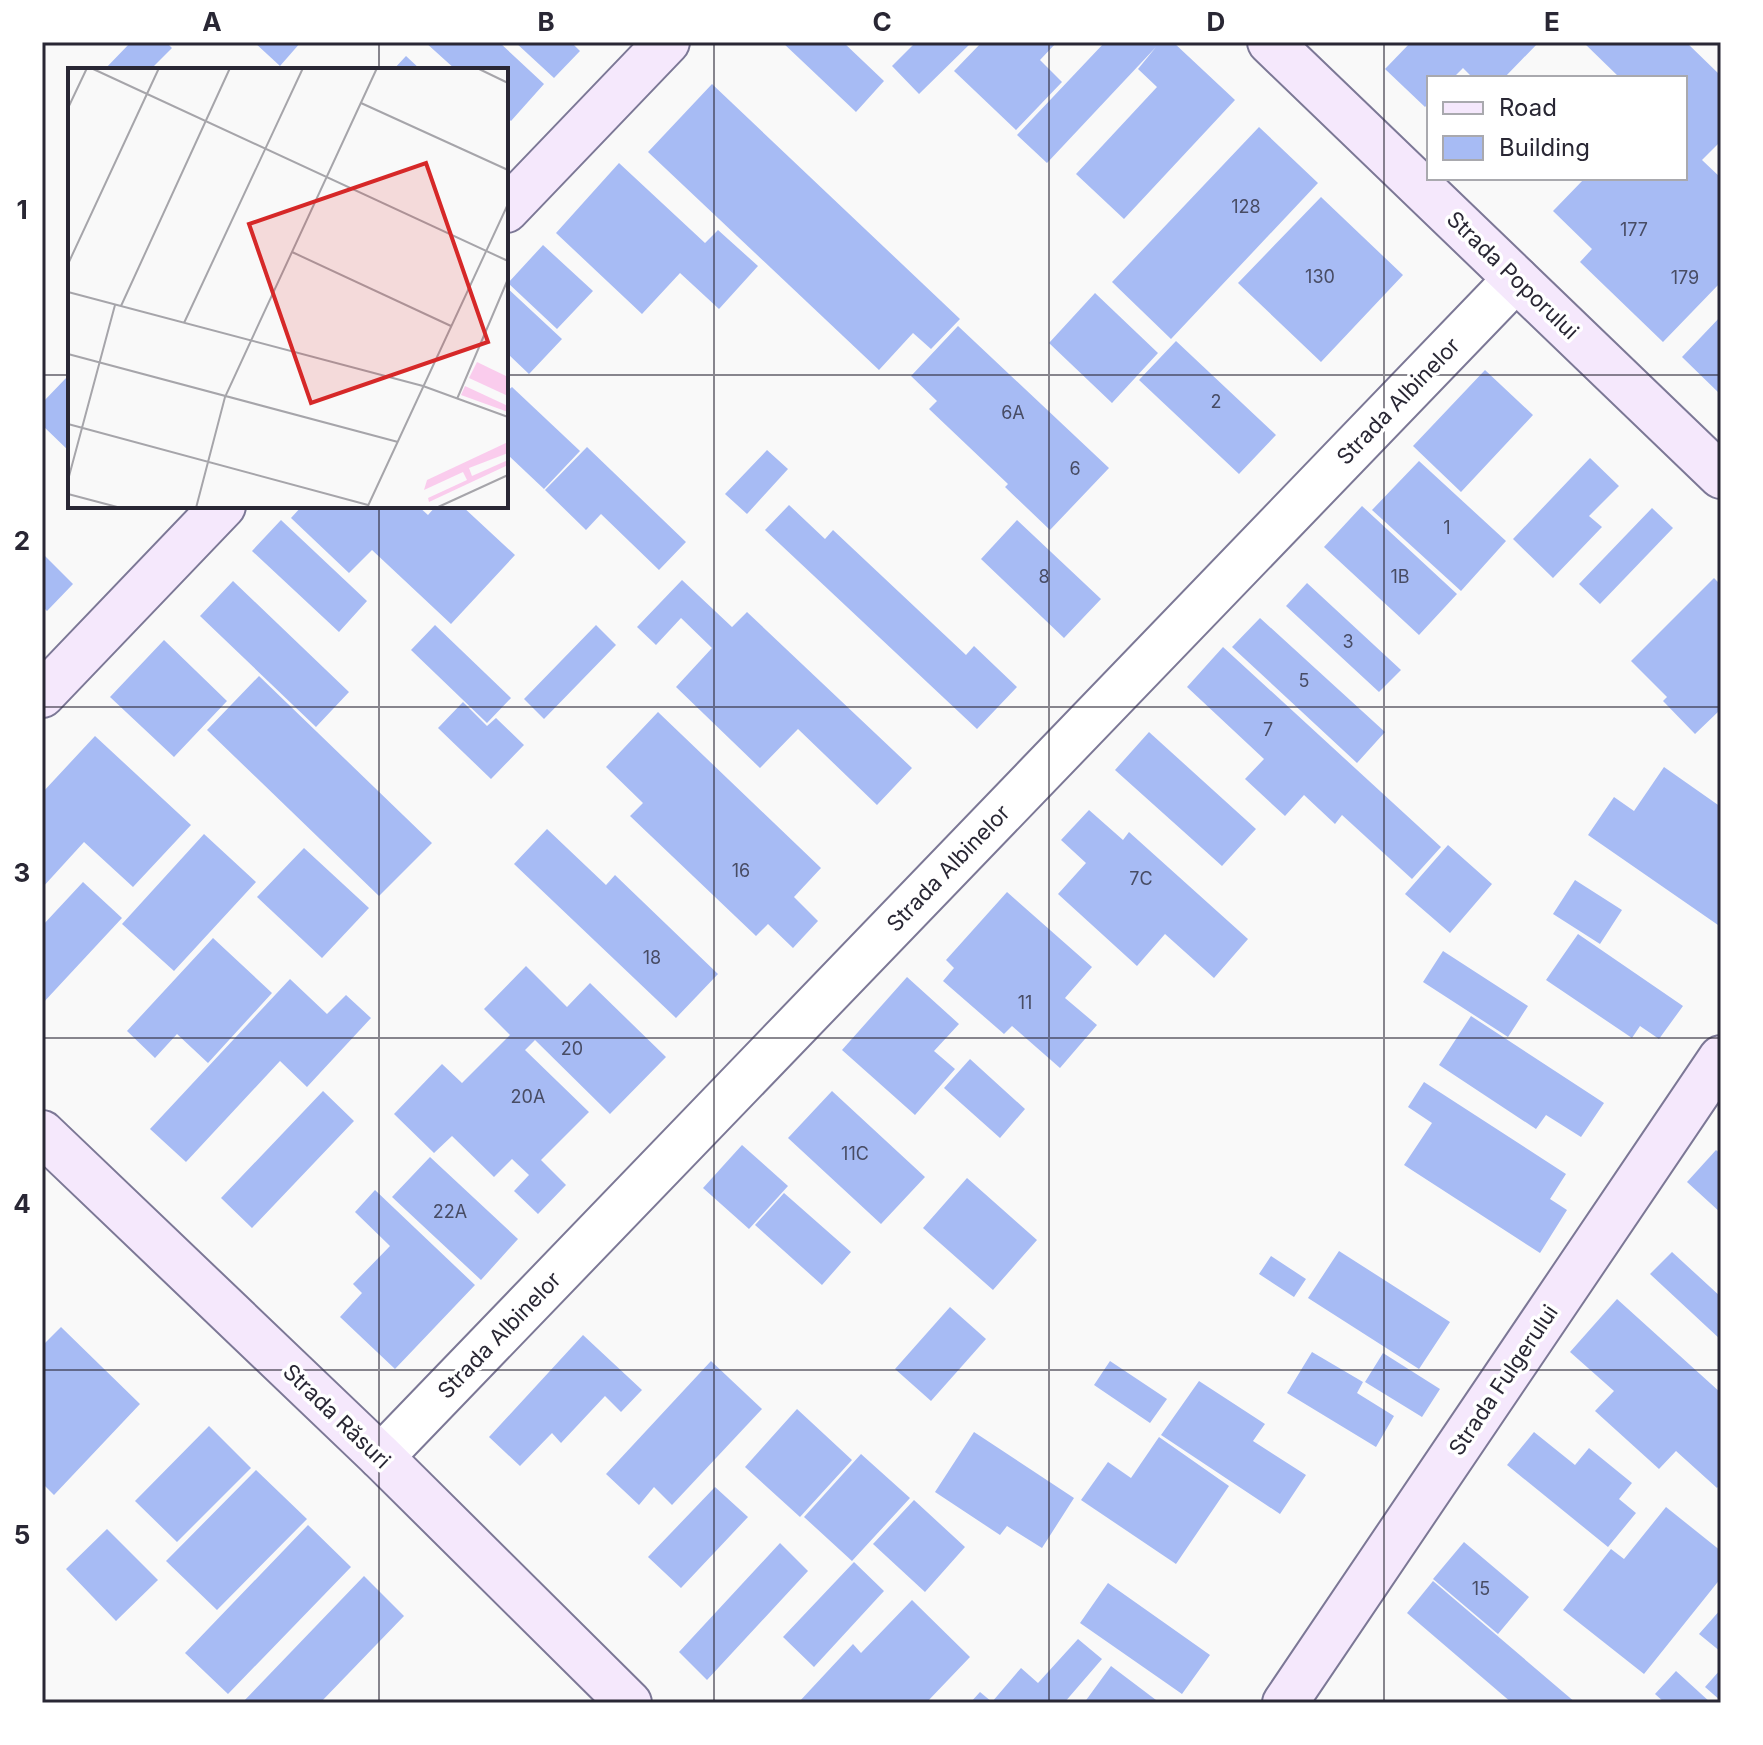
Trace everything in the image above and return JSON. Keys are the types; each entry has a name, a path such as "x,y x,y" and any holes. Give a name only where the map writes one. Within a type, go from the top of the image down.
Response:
{"street":[{"path":"508,208 667,42"},
{"name":"Strada Poporului","path":"1270,42 1721,476"},
{"name":"Strada Albinelor","path":"381,1457 1516,279"},
{"path":"42,695 221,508"},
{"name":"Strada Fulgerului","path":"1285,1703 1721,1058"},
{"name":"Strada Răsuri","path":"42,1133 381,1457 629,1703"}],"building":[{"path":"131,42 166,42 172,48 152,68 106,68"},
{"path":"254,42 301,42 280,66"},
{"path":"425,42 499,42 544,84 511,121 508,118 508,68 454,68"},
{"path":"515,42 571,42 580,51 554,78"},
{"path":"782,42 843,42 884,81 856,112"},
{"path":"916,42 972,42 919,94 892,66"},
{"path":"982,42 1057,42 1040,60 1062,82 1016,130 954,71"},
{"path":"1105,42 1173,42 1235,100 1124,219 1076,174 1157,87 1138,69 1156,47 1047,163 1017,135"},
{"path":"1411,42 1539,42 1506,76 1471,76 1463,68 1455,76 1427,76 1425,107 1385,69"},
{"path":"1583,42 1686,42 1721,76 1721,141 1702,160 1721,178 1721,282 1663,342 1580,262 1592,249 1553,211 1583,180 1687,180 1687,76 1618,76"},
{"path":"406,56 419,68 395,68"},
{"path":"712,84 960,319 931,349 913,333 879,370 648,152"},
{"path":"1259,127 1318,183 1171,339 1112,282"},
{"path":"619,163 705,243 718,230 758,266 719,309 680,273 642,314 556,233"},
{"path":"1321,197 1403,275 1321,362 1238,283"},
{"path":"543,245 593,291 557,329 508,283"},
{"path":"508,289 562,339 529,374 508,354"},
{"path":"1095,293 1158,353 1112,403 1049,343"},
{"path":"1721,316 1721,395 1682,357"},
{"path":"958,326 1109,468 1050,530 1005,487 1008,484 929,409 937,401 911,376"},
{"path":"1176,341 1276,435 1239,474 1139,380"},
{"path":"1485,370 1533,415 1461,492 1413,446"},
{"path":"68,378 68,450 42,425 42,403"},
{"path":"512,387 580,451 544,489 508,455 508,390"},
{"path":"587,447 686,542 659,570 601,514 586,530 545,490"},
{"path":"767,450 788,469 747,514 725,494"},
{"path":"1590,458 1619,486 1589,516 1602,527 1553,578 1513,539"},
{"path":"1419,461 1506,541 1461,591 1372,510"},
{"path":"789,505 825,539 833,530 966,655 974,646 1017,687 977,729 765,530"},
{"path":"1362,506 1457,594 1419,635 1324,547"},
{"path":"300,508 420,508 428,515 434,508 464,508 515,555 451,624 372,550 349,573 291,518"},
{"path":"1652,508 1673,528 1600,604 1579,584"},
{"path":"281,520 367,601 339,632 252,551"},
{"path":"1017,520 1101,599 1064,638 981,559"},
{"path":"42,553 73,584 47,611 42,606"},
{"path":"1714,578 1721,585 1721,713 1719,711 1695,734 1663,701 1667,697 1631,661"},
{"path":"682,580 732,627 747,612 912,768 877,805 798,729 760,768 676,687 712,648 681,618 656,645 637,627"},
{"path":"233,581 349,692 316,727 200,616"},
{"path":"1307,583 1401,670 1379,692 1286,606"},
{"path":"1260,618 1385,732 1357,763 1232,647"},
{"path":"435,625 511,698 487,723 411,650"},
{"path":"596,625 616,645 544,719 524,699"},
{"path":"164,640 227,701 174,757 110,697"},
{"path":"1223,647 1441,847 1412,879 1342,815 1335,824 1304,795 1285,816 1245,779 1264,759 1187,687"},
{"path":"259,676 432,843 379,896 207,730"},
{"path":"463,702 487,726 496,718 524,745 491,779 438,728"},
{"path":"658,712 821,868 794,897 818,921 793,948 768,924 756,936 630,816 643,803 606,767"},
{"path":"1149,732 1256,829 1222,866 1115,770"},
{"path":"95,736 191,825 133,887 84,842 42,888 42,793"},
{"path":"1664,767 1721,807 1721,921 1718,925 1588,835 1614,797 1634,811"},
{"path":"1089,810 1123,840 1129,832 1248,939 1214,978 1165,934 1137,966 1058,894 1086,863 1061,840"},
{"path":"547,829 606,885 615,875 718,974 676,1018 514,864"},
{"path":"204,834 256,882 174,971 122,924"},
{"path":"1448,845 1492,884 1450,933 1405,894"},
{"path":"304,848 369,908 322,958 257,897"},
{"path":"1575,880 1622,910 1600,944 1553,914"},
{"path":"83,882 122,918 42,1004 42,926"},
{"path":"1007,892 1092,967 1065,998 1097,1025 1060,1068 1012,1026 1004,1034 943,981 954,968 946,960"},
{"path":"1578,934 1683,1006 1659,1039 1640,1026 1632,1038 1546,980"},
{"path":"213,938 272,993 208,1063 177,1034 155,1058 127,1031"},
{"path":"1443,951 1528,1006 1508,1037 1423,982"},
{"path":"526,966 567,1007 590,983 666,1057 610,1114 535,1040 525,1050 589,1112 541,1160 566,1185 538,1214 514,1191 529,1175 512,1159 494,1177 452,1136 434,1153 394,1114 442,1064 462,1083 510,1035 484,1009"},
{"path":"907,977 959,1024 934,1051 955,1069 915,1115 842,1050"},
{"path":"290,979 327,1014 346,995 371,1018 307,1087 280,1061 186,1162 150,1129"},
{"path":"1471,1016 1604,1103 1581,1137 1546,1115 1536,1129 1439,1065"},
{"path":"970,1059 1025,1109 1000,1138 944,1088"},
{"path":"1424,1082 1566,1174 1550,1199 1567,1210 1540,1253 1404,1165 1432,1123 1408,1107"},
{"path":"323,1091 354,1121 252,1228 221,1198"},
{"path":"832,1091 925,1177 881,1224 788,1138"},
{"path":"742,1145 788,1186 749,1229 703,1188"},
{"path":"1716,1150 1721,1154 1721,1213 1687,1182"},
{"path":"430,1157 518,1239 481,1280 392,1197"},
{"path":"967,1178 1037,1240 993,1290 923,1228"},
{"path":"375,1190 475,1285 395,1369 340,1317 362,1293 353,1284 390,1246 355,1212"},
{"path":"784,1193 851,1252 822,1285 755,1225"},
{"path":"1339,1251 1450,1322 1419,1369 1308,1298"},
{"path":"1672,1252 1721,1297 1721,1340 1650,1274"},
{"path":"1271,1256 1306,1279 1294,1297 1259,1274"},
{"path":"1617,1299 1721,1393 1721,1483 1717,1488 1676,1451 1659,1469 1595,1411 1614,1391 1570,1352"},
{"path":"950,1307 986,1339 931,1401 895,1369"},
{"path":"61,1327 140,1404 54,1495 42,1483 42,1346"},
{"path":"583,1335 642,1390 621,1412 605,1396 561,1443 552,1433 520,1466 489,1437"},
{"path":"1312,1352 1363,1382 1357,1393 1394,1416 1376,1447 1287,1393"},
{"path":"1383,1353 1440,1389 1422,1417 1365,1382"},
{"path":"711,1361 762,1409 672,1505 654,1487 639,1505 606,1474"},
{"path":"1110,1361 1167,1399 1150,1423 1094,1385"},
{"path":"1199,1381 1265,1424 1253,1441 1306,1475 1280,1514 1161,1435"},
{"path":"797,1409 852,1460 800,1517 745,1467"},
{"path":"209,1426 251,1468 177,1542 135,1501"},
{"path":"974,1432 1074,1498 1042,1548 1007,1526 1000,1535 935,1492"},
{"path":"1534,1432 1575,1465 1589,1448 1632,1483 1619,1499 1636,1513 1608,1547 1507,1465"},
{"path":"1159,1437 1229,1486 1176,1564 1081,1500 1108,1462 1131,1478"},
{"path":"861,1454 910,1498 852,1561 804,1517"},
{"path":"256,1470 307,1519 217,1610 166,1561"},
{"path":"715,1487 748,1517 681,1588 648,1557"},
{"path":"914,1500 965,1547 925,1592 873,1544"},
{"path":"1666,1507 1721,1551 1721,1578 1644,1674 1563,1610 1611,1549 1624,1559"},
{"path":"308,1525 351,1567 228,1694 185,1653"},
{"path":"107,1529 158,1580 116,1621 66,1569"},
{"path":"1464,1542 1529,1597 1498,1634 1433,1579"},
{"path":"780,1543 808,1571 707,1680 679,1652"},
{"path":"854,1562 884,1591 814,1667 783,1637"},
{"path":"364,1576 404,1616 320,1703 242,1703"},
{"path":"1433,1581 1576,1703 1512,1703 1407,1613"},
{"path":"1108,1583 1210,1655 1182,1694 1080,1623"},
{"path":"912,1600 970,1657 926,1703 798,1703 853,1644 861,1653"},
{"path":"1721,1609 1721,1652 1699,1634"},
{"path":"1078,1639 1102,1659 1064,1703 970,1703 980,1692 992,1702 1021,1668 1038,1683"},
{"path":"1111,1666 1160,1703 1084,1703"},
{"path":"1721,1669 1721,1701 1705,1687"},
{"path":"1676,1671 1711,1703 1665,1703 1655,1694"}]}
